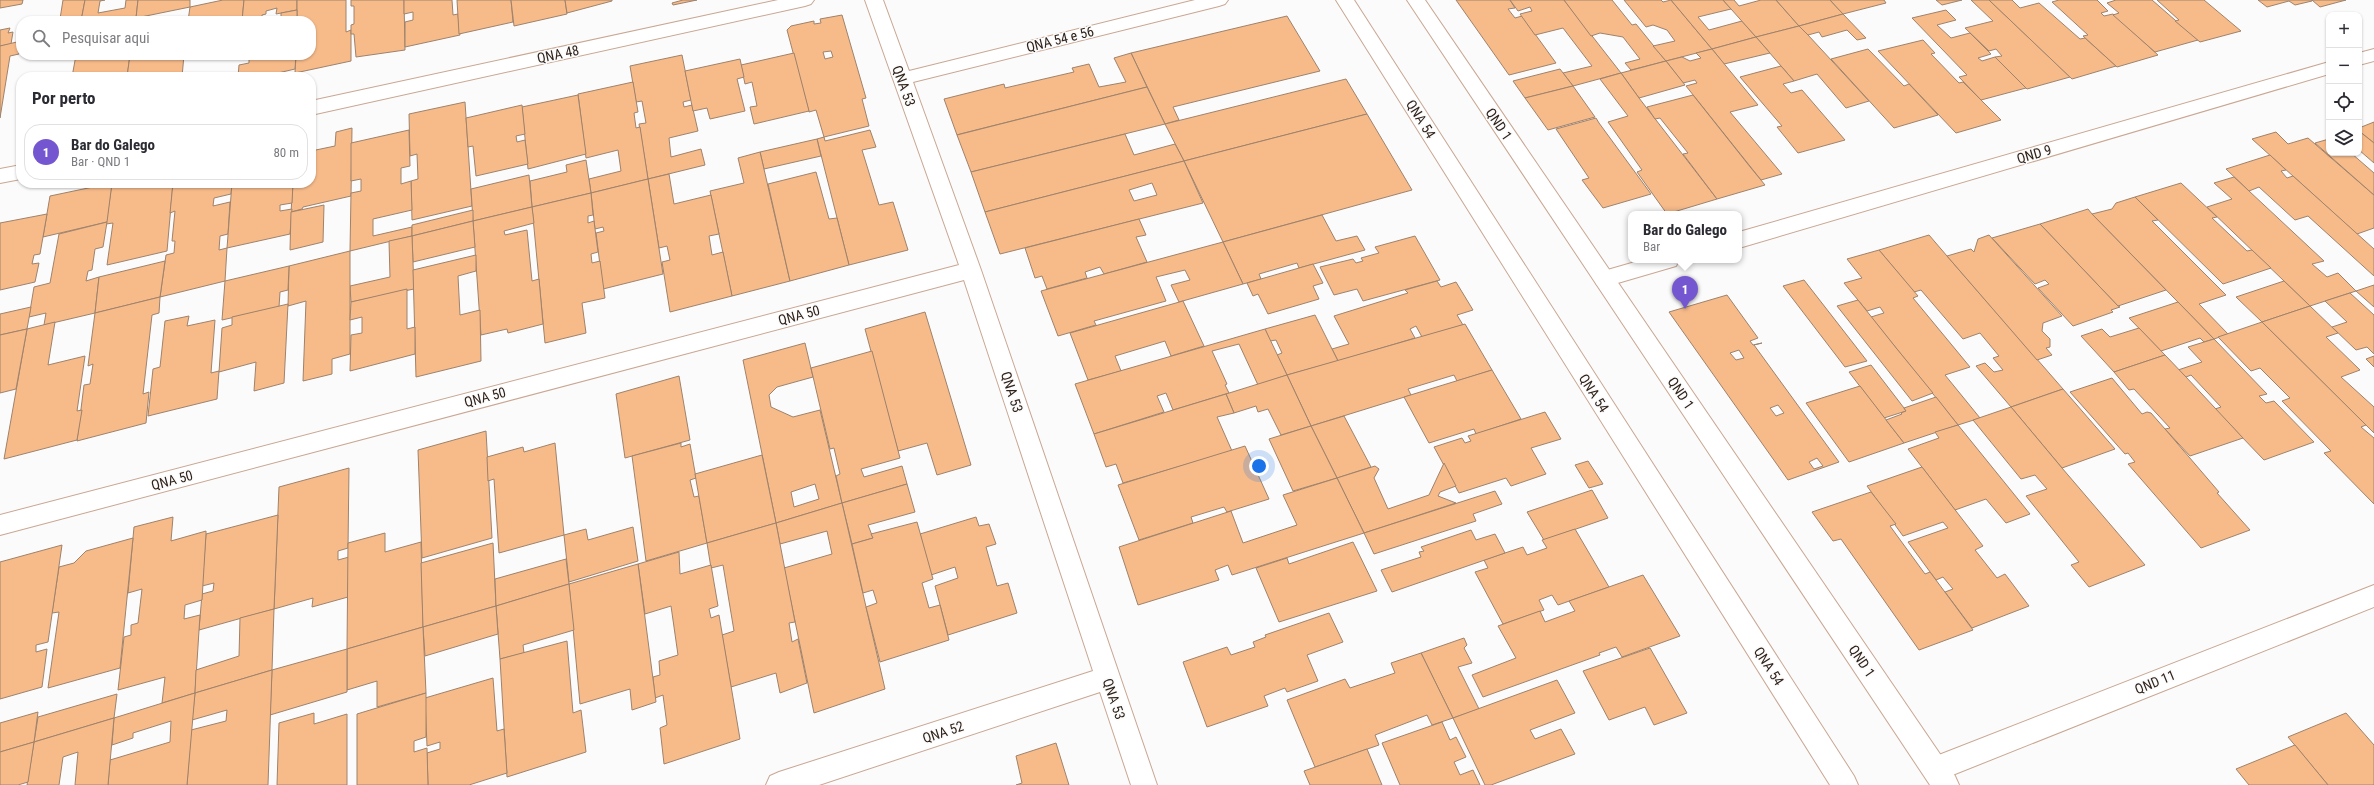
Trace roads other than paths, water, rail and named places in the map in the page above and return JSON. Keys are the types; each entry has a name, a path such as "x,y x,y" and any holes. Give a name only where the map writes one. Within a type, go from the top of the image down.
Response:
{"street":[{"name":"QNA 48","path":"316,107 805,0"},
{"name":"QNA 53","path":"874,0 901,79 971,270 1144,785"},
{"name":"QNA 54 e 56","path":"901,79 1219,0"},
{"name":"QNA 54","path":"1345,0 1845,785"},
{"name":"QND 1","path":"1416,0 1940,777"},
{"path":"2362,59 2374,55"},
{"name":"QND 9","path":"1742,239 2326,69"},
{"path":"0,176 16,173"},
{"path":"1604,279 1659,263"},
{"name":"QNA 50","path":"0,525 971,270"},
{"name":"QND 11","path":"1940,777 2374,596"},
{"name":"QNA 52","path":"779,785 1107,678"}],"place":[{"name":"Bar do Galego","path":"1685,309"}]}
